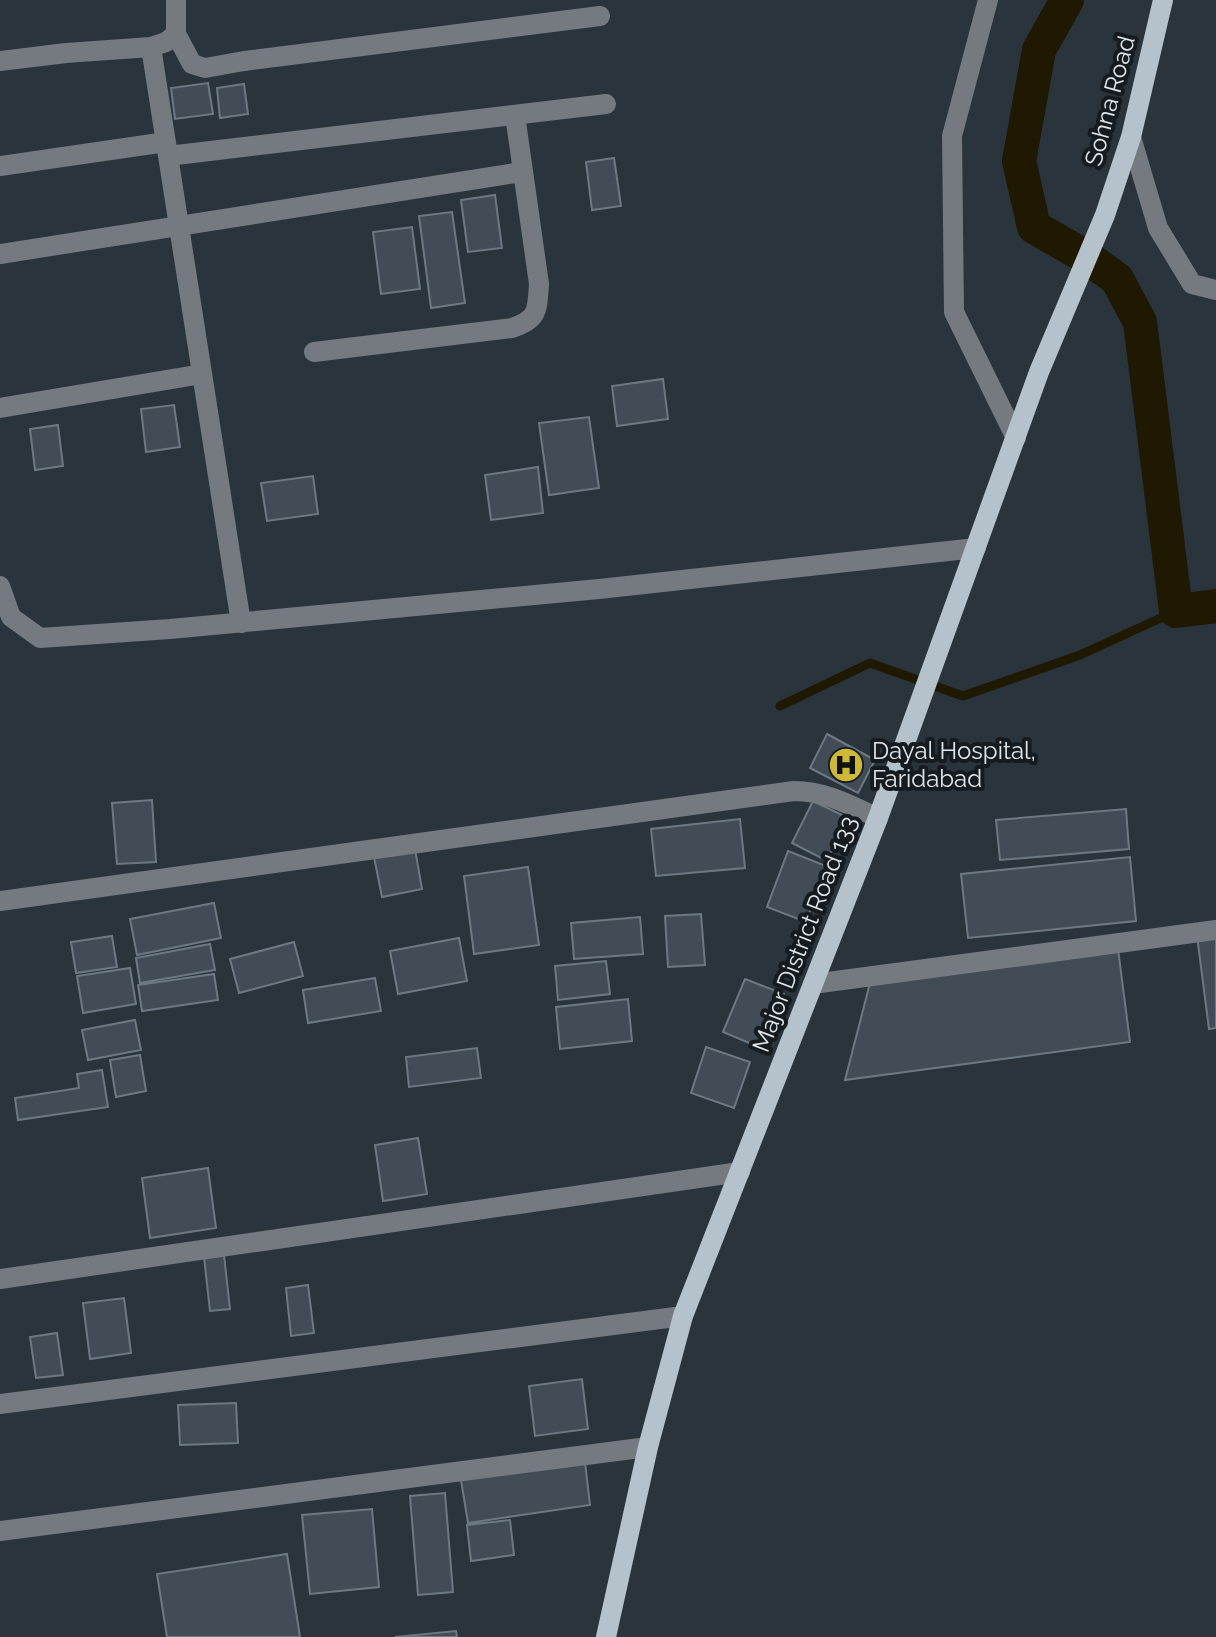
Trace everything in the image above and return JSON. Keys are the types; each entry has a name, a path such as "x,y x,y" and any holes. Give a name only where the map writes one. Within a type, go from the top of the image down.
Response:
{"main road":[{"name":"Sohna Road","path":"1105,215 1131,137 1163,0"},
{"name":"Major District Road 133","path":"606,1637 648,1447 683,1316 878,818 1039,372 1105,215"}],"street":[{"path":"176,0 176,34 192,64 205,68 600,16"},
{"path":"988,0 952,136 954,312 1016,438"},
{"path":"0,61 151,47 166,42 176,34"},
{"path":"151,47 241,623"},
{"path":"0,166 606,104"},
{"path":"314,352 512,328 527,323 538,309 539,284 515,115"},
{"path":"1131,137 1158,228 1192,284 1216,290"},
{"path":"0,254 522,172"},
{"path":"0,408 202,374"},
{"path":"0,586 11,617 40,638 241,623 599,589 976,548"},
{"path":"0,901 794,791 828,795 878,818"},
{"path":"813,984 1216,930"},
{"path":"0,1279 740,1172"},
{"path":"0,1404 683,1316"},
{"path":"0,1531 648,1447"}],"building":[{"path":"208,83 213,114 175,119 171,88"},
{"path":"244,84 248,114 220,118 217,88"},
{"path":"614,158 621,206 592,210 586,162"},
{"path":"495,195 502,248 468,252 461,200"},
{"path":"452,212 465,303 431,308 419,216"},
{"path":"412,227 420,289 381,294 373,232"},
{"path":"663,379 668,419 617,426 612,386"},
{"path":"174,405 180,447 146,452 141,409"},
{"path":"589,417 599,488 549,495 539,423"},
{"path":"58,425 63,466 35,470 30,429"},
{"path":"538,467 543,513 491,520 485,475"},
{"path":"313,476 318,514 267,521 261,483"},
{"path":"827,734 875,760 858,793 810,768"},
{"path":"152,800 156,862 117,864 112,803"},
{"path":"813,801 848,818 827,861 792,843"},
{"path":"1126,809 1129,849 1000,860 996,820"},
{"path":"740,819 745,868 656,876 651,829"},
{"path":"415,849 422,889 382,897 374,857"},
{"path":"788,851 826,866 806,922 767,907"},
{"path":"1130,857 1136,921 968,938 961,874"},
{"path":"528,867 539,945 474,954 464,876"},
{"path":"214,903 221,938 137,955 130,919"},
{"path":"701,914 705,965 668,967 665,916"},
{"path":"640,917 643,954 574,959 571,923"},
{"path":"1216,934 1216,1028 1209,1029 1197,936"},
{"path":"112,936 117,967 76,973 71,942"},
{"path":"459,938 467,981 398,994 390,951"},
{"path":"294,942 303,976 239,993 230,959"},
{"path":"210,944 215,970 140,983 136,958"},
{"path":"1118,949 1130,1042 845,1080 870,983"},
{"path":"606,961 610,994 558,1000 555,966"},
{"path":"130,968 136,1004 83,1013 77,976"},
{"path":"214,974 218,1000 142,1011 138,985"},
{"path":"375,978 381,1011 308,1023 303,990"},
{"path":"745,979 784,994 761,1048 723,1032"},
{"path":"628,999 632,1041 560,1049 556,1007"},
{"path":"135,1020 141,1050 88,1060 82,1030"},
{"path":"706,1047 750,1062 734,1108 691,1093"},
{"path":"477,1048 481,1078 409,1087 406,1057"},
{"path":"140,1055 146,1091 116,1097 110,1060"},
{"path":"102,1070 108,1107 18,1120 15,1098 79,1088 77,1074"},
{"path":"418,1138 427,1194 383,1201 375,1145"},
{"path":"208,1168 216,1228 150,1238 142,1178"},
{"path":"224,1255 230,1309 210,1311 204,1257"},
{"path":"308,1285 314,1333 291,1336 286,1288"},
{"path":"124,1298 131,1353 90,1359 83,1303"},
{"path":"57,1333 63,1375 36,1378 30,1337"},
{"path":"582,1379 588,1429 535,1436 529,1386"},
{"path":"236,1403 238,1443 180,1445 178,1405"},
{"path":"585,1462 590,1505 468,1523 461,1480"},
{"path":"445,1493 453,1592 418,1595 410,1496"},
{"path":"372,1509 379,1587 310,1594 302,1515"},
{"path":"510,1520 514,1555 471,1561 467,1525"},
{"path":"287,1554 300,1637 167,1637 157,1574"},
{"path":"456,1631 457,1637 395,1637"}],"waterway":[{"path":"1067,0 1039,50 1019,161 1034,227 1117,279 1140,322 1176,611 1216,606"},
{"path":"780,706 870,663 963,696 1080,655 1176,611"}],"place":[{"name":"Dayal Hospital, Faridabad","path":"846,765"}]}
